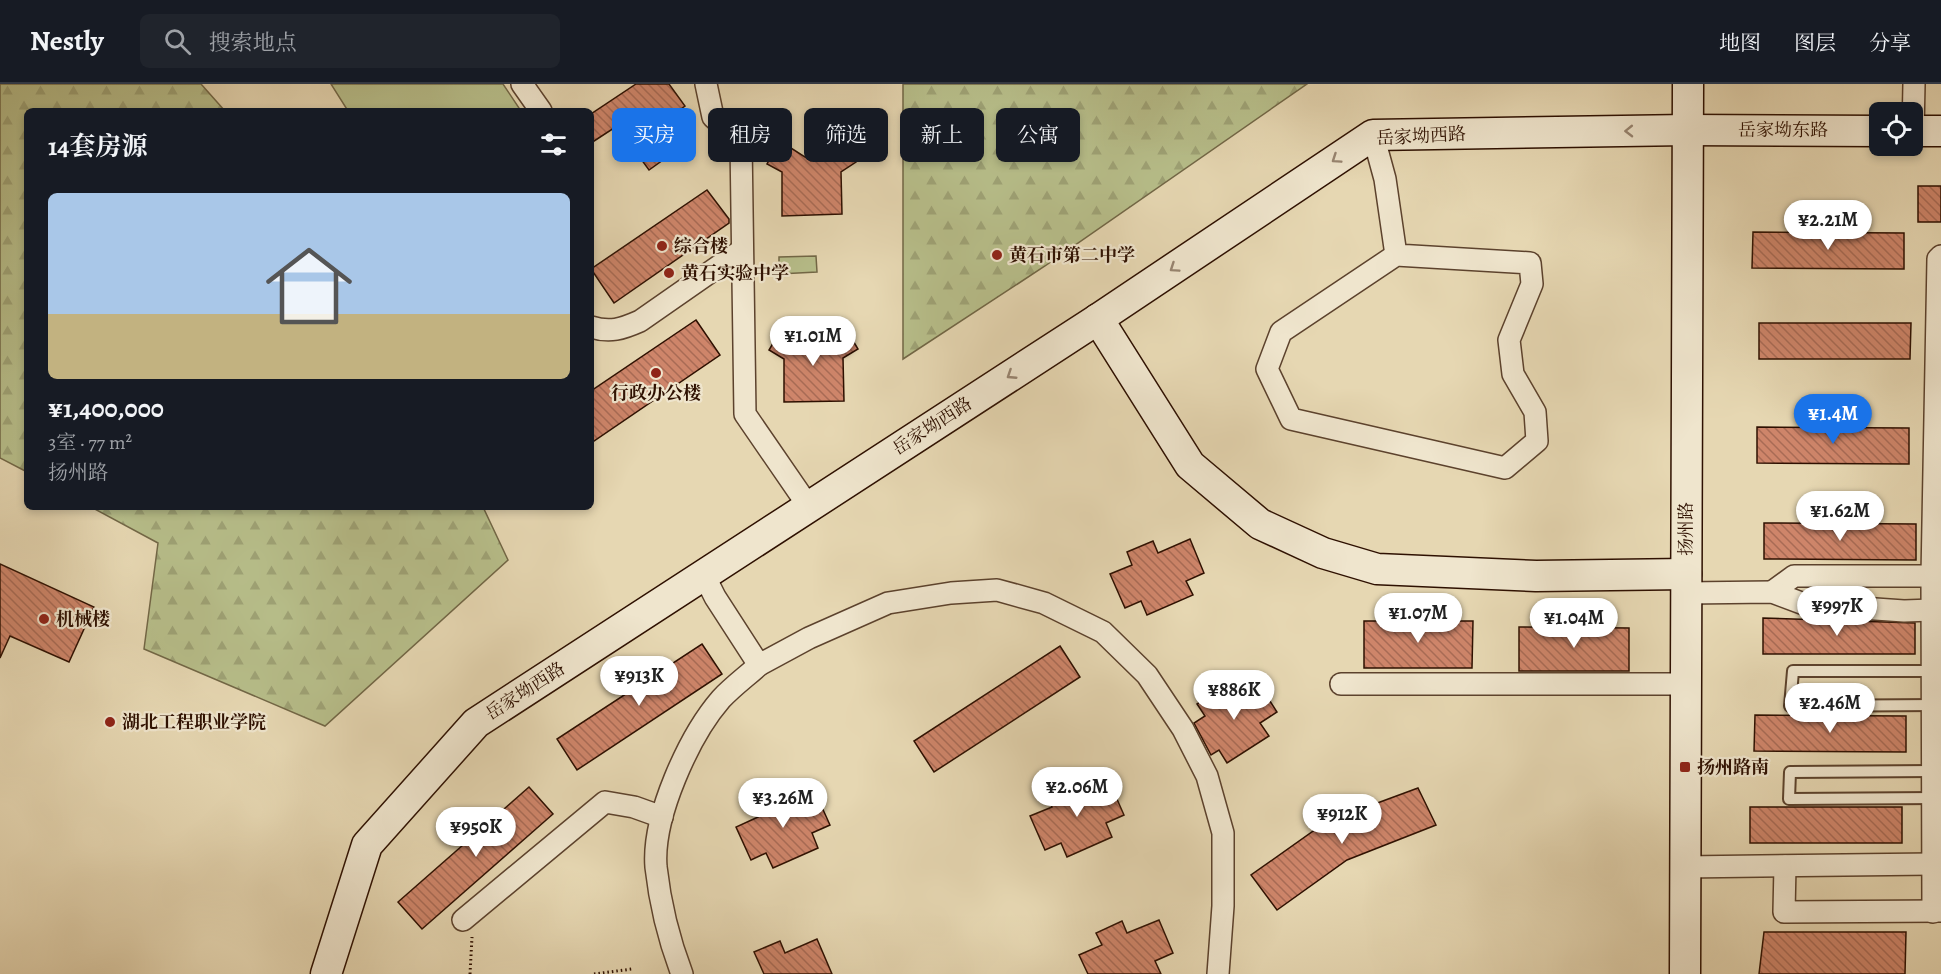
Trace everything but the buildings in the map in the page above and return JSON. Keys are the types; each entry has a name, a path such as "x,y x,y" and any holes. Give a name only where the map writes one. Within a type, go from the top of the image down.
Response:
{"main road":[{"name":"扬州路","path":"1685,974 1688,84"},
{"name":"岳家坳东路","path":"1687,130 1869,131"},
{"name":"岳家坳西路","path":"326,974 367,845 476,723 1098,319 1373,135 1687,130"},
{"path":"1923,131 1941,131"},
{"path":"1098,319 1190,465 1260,524 1323,553 1377,569 1686,584"}],"street":[{"path":"522,84 539,108"},
{"path":"706,84 713,117 741,142 745,414 809,507"},
{"path":"1914,84 1914,102"},
{"path":"1373,135 1385,179 1396,255"},
{"path":"594,328 609,331 622,330 640,321 742,250"},
{"path":"1396,255 1530,264 1532,285 1509,340 1513,374 1535,412 1537,441 1505,468 1291,419 1267,369 1281,332 1396,255"},
{"path":"1785,866 1784,912 1937,912 1933,864 1937,798 1933,771 1937,738 1937,705 1932,671 1937,610 1932,576 1937,548 1938,259 1941,256"},
{"path":"704,575 715,597 759,665"},
{"path":"1772,592 1794,576 1932,576"},
{"path":"1686,584 1772,592 1804,604 1904,611 1937,610"},
{"path":"682,974 669,939 656,865 662,818 686,751 721,699 759,665 888,603 951,592 997,590 1044,603 1103,632 1146,675 1183,729 1207,776 1223,833 1223,906 1218,974"},
{"path":"1341,684 1685,684"},
{"path":"463,920 605,802 634,807 662,818"},
{"path":"1684,867 1933,864"}],"lane":[{"path":"1932,671 1793,671 1790,706 1937,705"},
{"path":"1933,771 1790,771 1789,799 1937,798"}],"path":[{"path":"463,920 473,938 470,974"},
{"path":"594,974 632,969"}],"green space":[{"path":"0,84 201,84 222,108 24,108 24,470 0,458"},
{"path":"331,84 503,84 519,108 346,108"},
{"path":"903,84 1307,84 1045,266 903,359 903,162 984,162 984,108 903,108"},
{"path":"816,256 817,272 779,274 779,257"},
{"path":"97,510 484,510 508,560 325,726 144,649 158,543"}],"place":[{"name":"综合楼","path":"662,246"},
{"name":"黄石市第二中学","path":"997,255"},
{"name":"黄石实验中学","path":"669,273"},
{"name":"行政办公楼","path":"656,373"},
{"name":"机械楼","path":"44,619"},
{"name":"湖北工程职业学院","path":"110,722"},
{"name":"扬州路南","path":"1685,767"}]}
